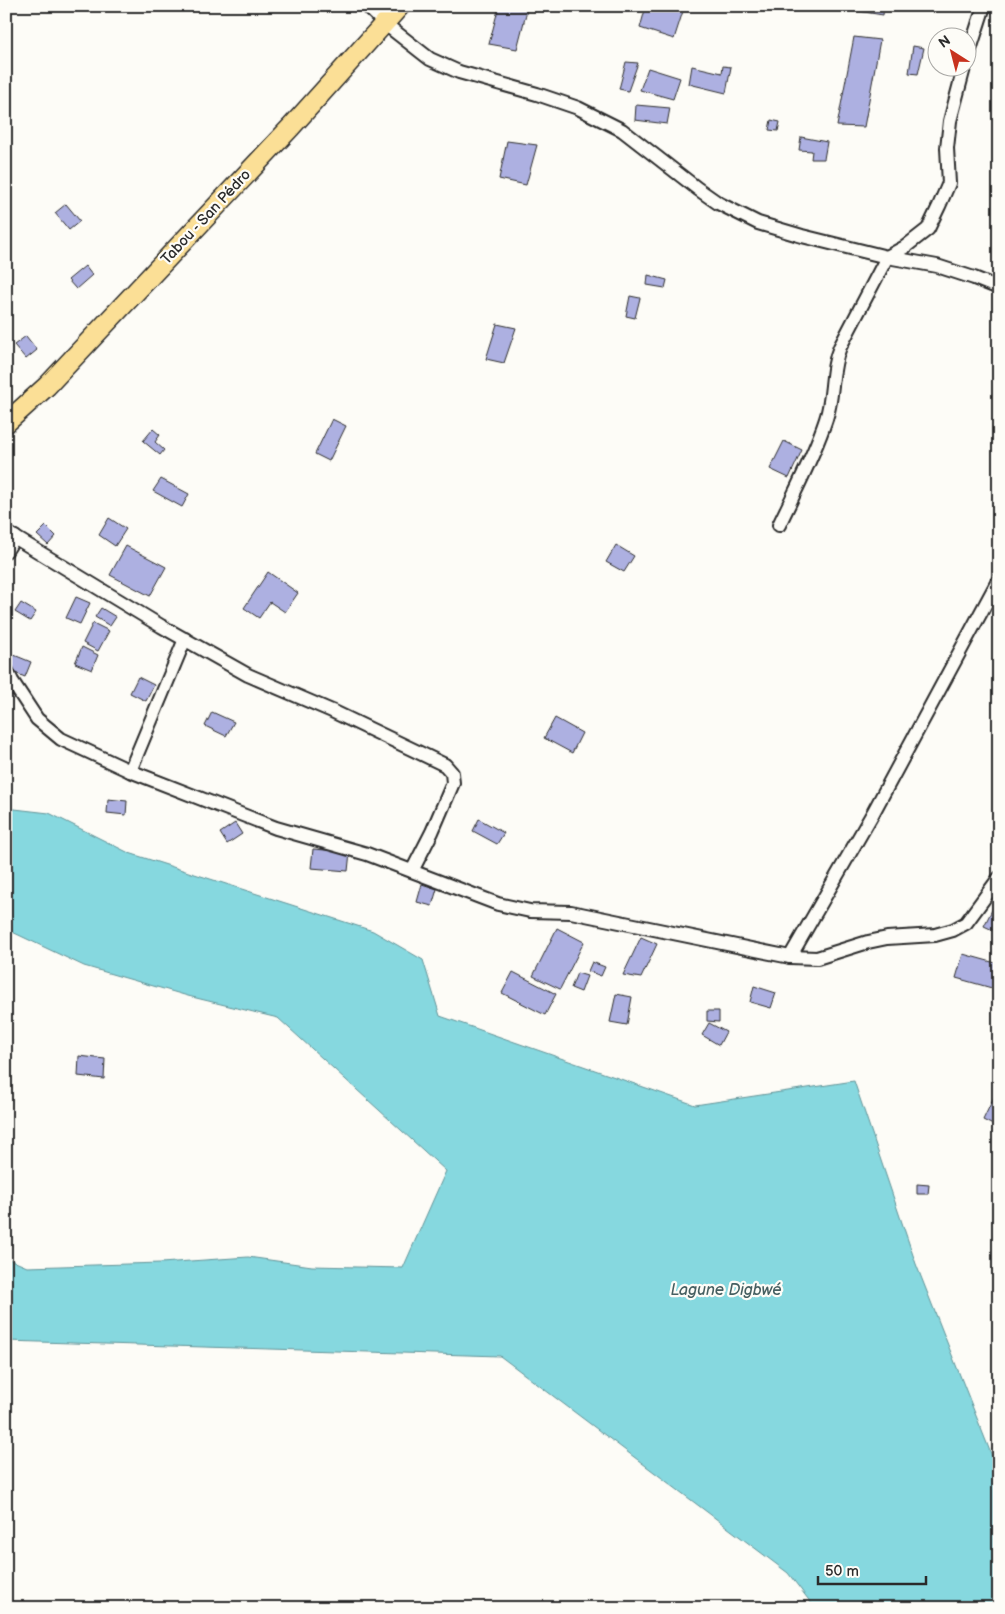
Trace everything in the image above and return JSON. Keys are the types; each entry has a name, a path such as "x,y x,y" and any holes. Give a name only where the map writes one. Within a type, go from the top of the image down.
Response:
{"main road":[{"name":"Tabou - San Pédro","path":"6,422 54,379 291,127 400,6"}],"street":[{"path":"367,6 384,23 430,59 459,72 537,94 578,108 622,130 718,203 758,223 887,257 937,266 999,288"},
{"path":"977,28 984,6"},
{"path":"779,526 812,456 827,418 832,393 835,360 887,257 905,247 928,228 949,182 946,148 950,121 961,78"},
{"path":"6,551 10,535 248,675 341,715 445,765 452,773 453,783 432,832 412,871"},
{"path":"790,957 873,813 999,579"},
{"path":"130,770 185,639"},
{"path":"6,669 12,682 37,719 61,739 130,770 276,828 368,854 498,904 530,911 571,912 790,957 816,958 887,938 935,936 953,930 966,923 999,878"}],"water":[{"name":"Lagune Digbwé","path":"6,808 49,813 129,853 373,931 423,960 440,1016 695,1105 854,1081 916,1264 999,1474 999,1608 815,1608 788,1573 500,1356 6,1341 6,1258 27,1267 161,1263 248,1257 312,1266 403,1268 446,1171 278,1018 188,996 84,966 6,929"}],"building":[{"path":"499,6 527,10 517,49 489,44"},
{"path":"646,6 679,6 684,8 674,39 640,28"},
{"path":"859,6 884,6 883,15 858,11"},
{"path":"854,37 880,40 864,127 837,126"},
{"path":"913,46 924,48 918,74 909,73"},
{"path":"626,62 638,63 628,91 619,89"},
{"path":"692,66 722,73 723,66 731,67 726,93 689,84"},
{"path":"648,68 680,78 673,99 640,90"},
{"path":"636,105 670,108 667,124 635,120"},
{"path":"771,120 780,122 778,131 769,130"},
{"path":"801,137 827,142 824,159 811,159 812,151 799,150"},
{"path":"507,141 537,145 526,185 499,179"},
{"path":"66,204 80,221 69,230 55,213"},
{"path":"85,266 92,275 76,289 68,280"},
{"path":"648,275 667,280 665,288 647,285"},
{"path":"630,296 640,298 635,318 626,316"},
{"path":"497,324 516,328 504,363 486,359"},
{"path":"26,336 37,350 26,359 14,345"},
{"path":"332,419 346,426 329,461 315,454"},
{"path":"153,429 160,435 155,442 164,450 160,455 143,441"},
{"path":"784,441 802,450 789,478 770,469"},
{"path":"161,479 189,494 182,507 153,491"},
{"path":"109,518 126,529 115,546 99,535"},
{"path":"46,526 56,536 48,545 37,535"},
{"path":"616,545 634,556 624,572 606,562"},
{"path":"126,546 166,567 150,596 110,575"},
{"path":"268,572 298,593 285,612 270,602 259,618 244,608"},
{"path":"76,597 90,603 80,624 66,618"},
{"path":"21,603 36,612 30,621 15,612"},
{"path":"101,608 116,617 110,626 95,617"},
{"path":"93,623 109,631 98,651 83,643"},
{"path":"82,647 98,655 92,670 75,663"},
{"path":"14,655 31,662 25,677 8,670"},
{"path":"138,677 154,685 146,701 130,693"},
{"path":"6,678 13,695 6,697"},
{"path":"212,712 234,722 226,736 205,726"},
{"path":"555,718 582,733 572,753 544,738"},
{"path":"108,799 127,801 126,815 107,813"},
{"path":"479,819 504,833 497,844 473,831"},
{"path":"235,823 242,834 227,844 220,833"},
{"path":"313,849 350,852 348,871 311,868"},
{"path":"422,884 437,889 432,906 417,902"},
{"path":"999,896 999,933 984,926"},
{"path":"557,928 584,942 560,989 533,976"},
{"path":"641,937 657,944 641,978 623,975"},
{"path":"963,954 999,964 999,990 956,978"},
{"path":"592,962 605,967 601,976 588,971"},
{"path":"513,972 556,994 545,1015 502,993"},
{"path":"577,973 587,976 581,992 571,988"},
{"path":"754,986 776,993 771,1008 750,1002"},
{"path":"616,994 632,997 627,1025 610,1022"},
{"path":"707,1011 719,1011 719,1022 707,1021"},
{"path":"709,1023 726,1032 719,1045 702,1035"},
{"path":"79,1056 105,1059 104,1079 78,1076"},
{"path":"994,1097 999,1099 999,1128 983,1120"},
{"path":"917,1184 929,1185 928,1194 917,1194"}]}
